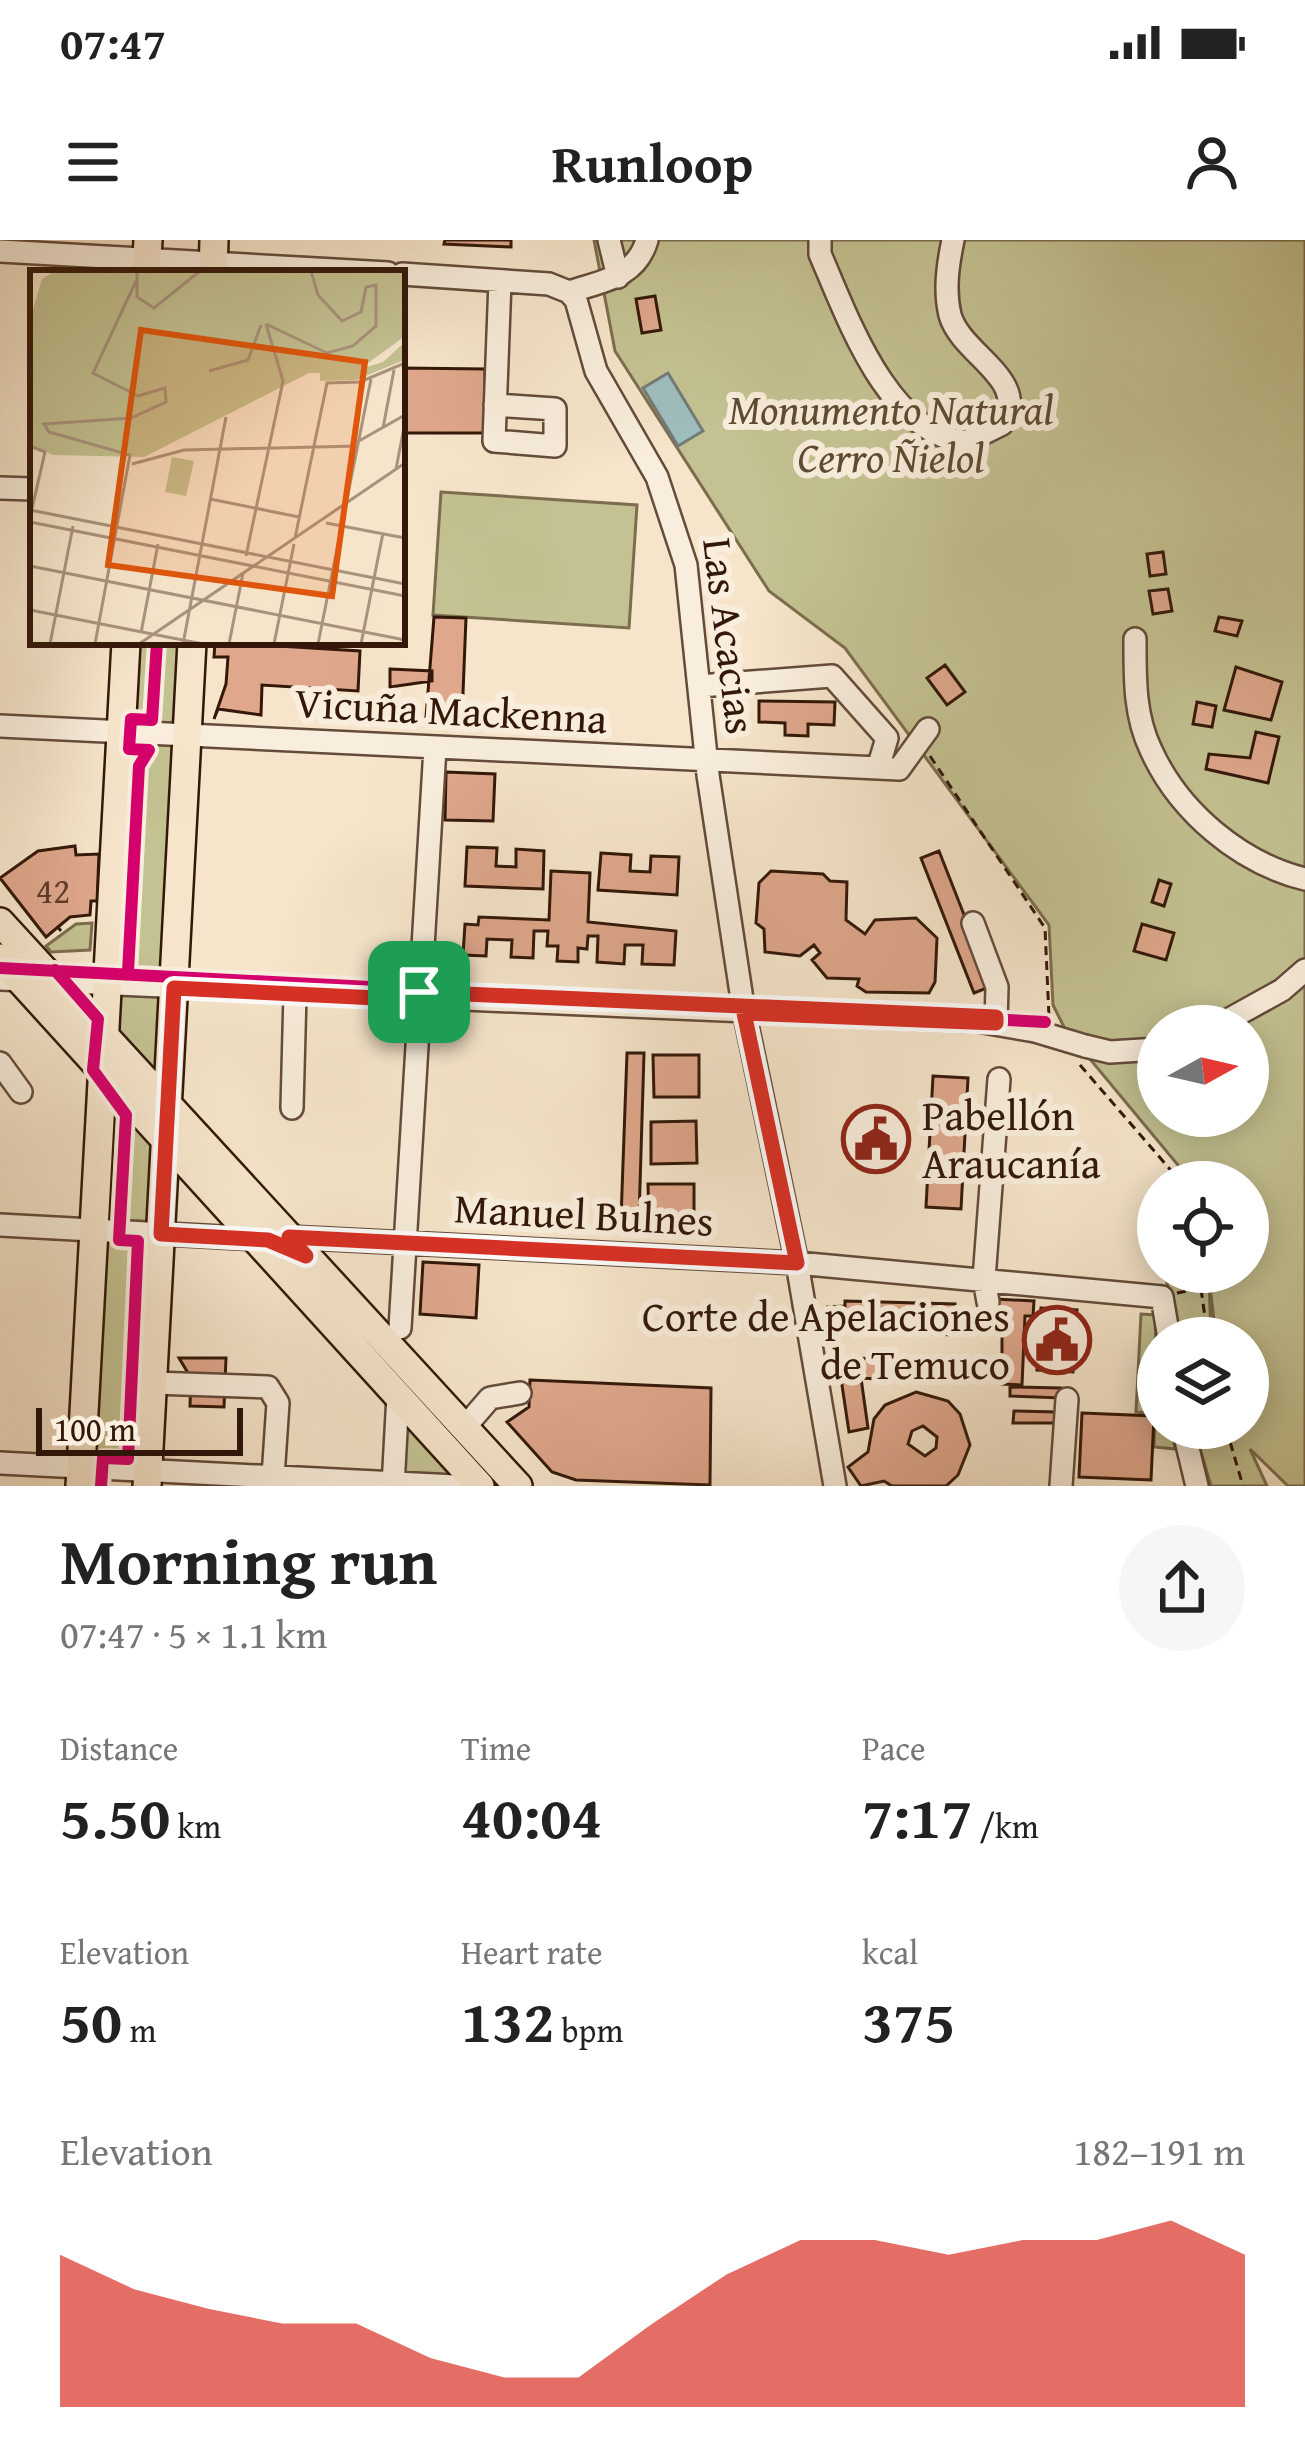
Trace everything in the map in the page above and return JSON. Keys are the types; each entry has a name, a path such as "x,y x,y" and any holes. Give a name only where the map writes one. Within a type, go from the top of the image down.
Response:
{"main road":[{"path":"81,1476 126,645"},
{"path":"148,1478 193,645"},
{"path":"0,922 464,1428 495,1481"},
{"path":"0,958 10,980 105,1071 398,1395 495,1481"},
{"path":"258,1239 297,1246"}],"street":[{"path":"609,240 618,278"},
{"path":"405,274 559,285 569,292 618,278 639,260 647,240"},
{"path":"820,240 820,254 855,337 885,387 931,432 966,442 1002,424 1011,402 1006,384 967,345 951,318 946,275 953,240"},
{"path":"0,251 214,258 353,270"},
{"path":"495,405 500,281"},
{"name":"Las Acacias","path":"569,292 596,371 657,477 678,527 744,1013 797,1263 826,1450"},
{"path":"0,488 30,489"},
{"path":"1135,639 1136,697 1150,750 1174,785 1226,843 1280,873 1305,879"},
{"path":"699,686 832,676 887,738 888,768"},
{"name":"Vicuña Mackenna","path":"0,726 888,768"},
{"path":"888,768 923,735"},
{"path":"400,1328 435,748"},
{"path":"974,923 998,987 996,1023"},
{"path":"1255,1005 1305,970"},
{"path":"10,980 1041,1025 1077,1051 1137,1050"},
{"path":"292,1108 296,994"},
{"path":"0,1063 21,1092"},
{"path":"973,1287 999,1079"},
{"path":"0,1225 258,1239"},
{"name":"Manuel Bulnes","path":"297,1246 406,1244 797,1263 973,1287 1162,1297"},
{"path":"1162,1297 1165,1317"},
{"path":"153,1383 268,1387 278,1403 262,1480"},
{"path":"464,1428 482,1403 520,1393"},
{"path":"393,1484 398,1395"},
{"path":"1061,1486 1066,1399"},
{"path":"1188,1449 1197,1486"},
{"path":"824,1486 826,1450"},
{"path":"826,1450 835,1486"},
{"path":"0,1463 81,1476 455,1486"}],"path":[{"path":"923,735 1045,928 1046,1010 1041,1025"},
{"path":"1077,1051 1164,1161"},
{"path":"1162,1297 1179,1293"},
{"path":"1232,1449 1243,1486"}],"green space":[{"name":"Monumento Natural Cerro Ñielol","path":"594,240 1305,240 1305,1486 1288,1486 1250,1449 1269,1449 1269,1317 1214,1317 1211,1293 1269,1293 1269,1161 1175,1161 1155,1137 1269,1137 1269,1005 1137,1005 1137,1116 1065,1029 1053,1005 1049,925 845,648 769,591 615,351"},
{"path":"441,492 637,505 629,628 433,615"},
{"path":"132,645 186,645 182,729 128,728"},
{"path":"125,739 183,741 170,972 116,969"},
{"path":"92,923 90,950 51,952 46,946 76,924"},
{"path":"115,990 168,993 163,1091 113,1038"},
{"path":"108,1082 163,1142 155,1227 102,1225"},
{"path":"104,1235 153,1239 145,1466 87,1463"},
{"path":"1169,1293 1210,1293 1210,1317 1173,1317"},
{"path":"403,1408 470,1482 398,1476"},
{"path":"1200,1449 1250,1449 1267,1486 1211,1486"}],"water":[{"path":"668,373 703,431 678,446 643,388"}],"building":[{"path":"445,240 511,240 511,247 444,244"},
{"path":"655,296 661,330 642,333 636,299"},
{"path":"405,368 485,369 485,433 405,433"},
{"path":"1163,552 1166,574 1150,576 1147,554"},
{"path":"1168,589 1172,611 1153,614 1149,591"},
{"path":"434,617 466,618 462,718 426,717"},
{"path":"1219,617 1242,621 1237,636 1215,631"},
{"path":"215,645 360,651 358,691 262,685 261,715 218,709 214,719 226,684 228,657 214,657"},
{"path":"945,665 965,692 947,705 927,678"},
{"path":"1236,667 1282,682 1271,720 1224,710"},
{"path":"390,669 432,671 432,681 390,687"},
{"path":"759,701 835,702 834,725 808,724 808,736 785,735 785,723 759,722"},
{"path":"1197,702 1216,706 1212,727 1193,724"},
{"path":"1256,732 1279,737 1268,783 1206,769 1209,754 1250,758"},
{"path":"446,772 495,774 493,821 445,820"},
{"path":"75,846 76,855 99,854 97,901 91,901 90,915 70,917 46,937 0,878 38,851"},
{"path":"467,847 497,848 496,866 516,867 516,849 544,851 543,889 465,886"},
{"path":"939,851 992,986 974,993 921,858"},
{"path":"601,853 631,855 630,871 650,872 651,856 679,857 677,895 598,890"},
{"path":"551,871 590,873 588,922 676,931 674,965 642,964 643,945 625,945 624,964 597,962 598,936 588,936 587,949 578,948 578,962 557,961 558,946 547,946 548,931 534,931 533,958 511,957 512,940 487,939 486,956 463,955 465,924 478,925 479,917 549,920"},
{"path":"771,871 823,874 830,881 847,882 846,920 865,934 875,920 916,918 937,938 935,982 929,993 866,992 857,986 859,979 827,978 812,960 820,953 814,945 800,956 765,952 764,929 756,923 759,883"},
{"path":"1159,880 1171,884 1164,906 1152,902"},
{"path":"1142,924 1174,933 1166,960 1134,951"},
{"path":"627,1053 644,1053 639,1219 621,1219"},
{"path":"653,1055 699,1055 699,1097 654,1097"},
{"path":"933,1076 968,1078 961,1209 926,1207"},
{"path":"696,1121 697,1163 651,1164 651,1122"},
{"path":"648,1184 694,1184 694,1226 649,1226"},
{"path":"423,1262 479,1265 476,1318 420,1314"},
{"path":"995,1299 1034,1301 1033,1316 1025,1316 1022,1385 1002,1384 1002,1318 994,1317"},
{"path":"845,1301 955,1304 954,1335 832,1330 828,1307 845,1306"},
{"name":"Corte de Apelaciones de Temuco","path":"1041,1308 1077,1310 1073,1372 1037,1370"},
{"path":"179,1358 226,1358 224,1407 190,1406 191,1378"},
{"path":"856,1358 937,1362 933,1382 861,1378 868,1428 849,1432 839,1365 857,1366"},
{"path":"530,1380 711,1388 710,1485 576,1480 552,1472 507,1422 529,1407"},
{"path":"1010,1387 1061,1388 1061,1398 1010,1396"},
{"path":"916,1392 948,1401 960,1414 970,1445 958,1475 946,1486 892,1486 884,1481 861,1486 848,1467 868,1452 874,1419 885,1405","holes":["923,1426 937,1437 936,1448 925,1456 908,1444 912,1431"]},
{"path":"1014,1411 1056,1412 1055,1423 1013,1423"},
{"path":"1082,1413 1137,1415 1137,1449 1152,1449 1151,1480 1079,1477"}],"cycle path":[{"path":"128,972 139,766 149,750 129,749 131,719 152,720 157,645"},
{"path":"0,968 1045,1022"},
{"path":"55,970 98,1019 93,1070 126,1115 119,1240 138,1241 128,1459 103,1458 101,1486"}],"place":[{"name":"Pabellón Araucanía","path":"876,1139"},
{"name":"Corte de Apelaciones de Temuco","path":"1057,1340"}],"route":[{"path":"174,988 418,1000 419,992 996,1017 996,1023 744,1013 797,1263 289,1237 306,1256 268,1240 161,1234 174,988"}]}
